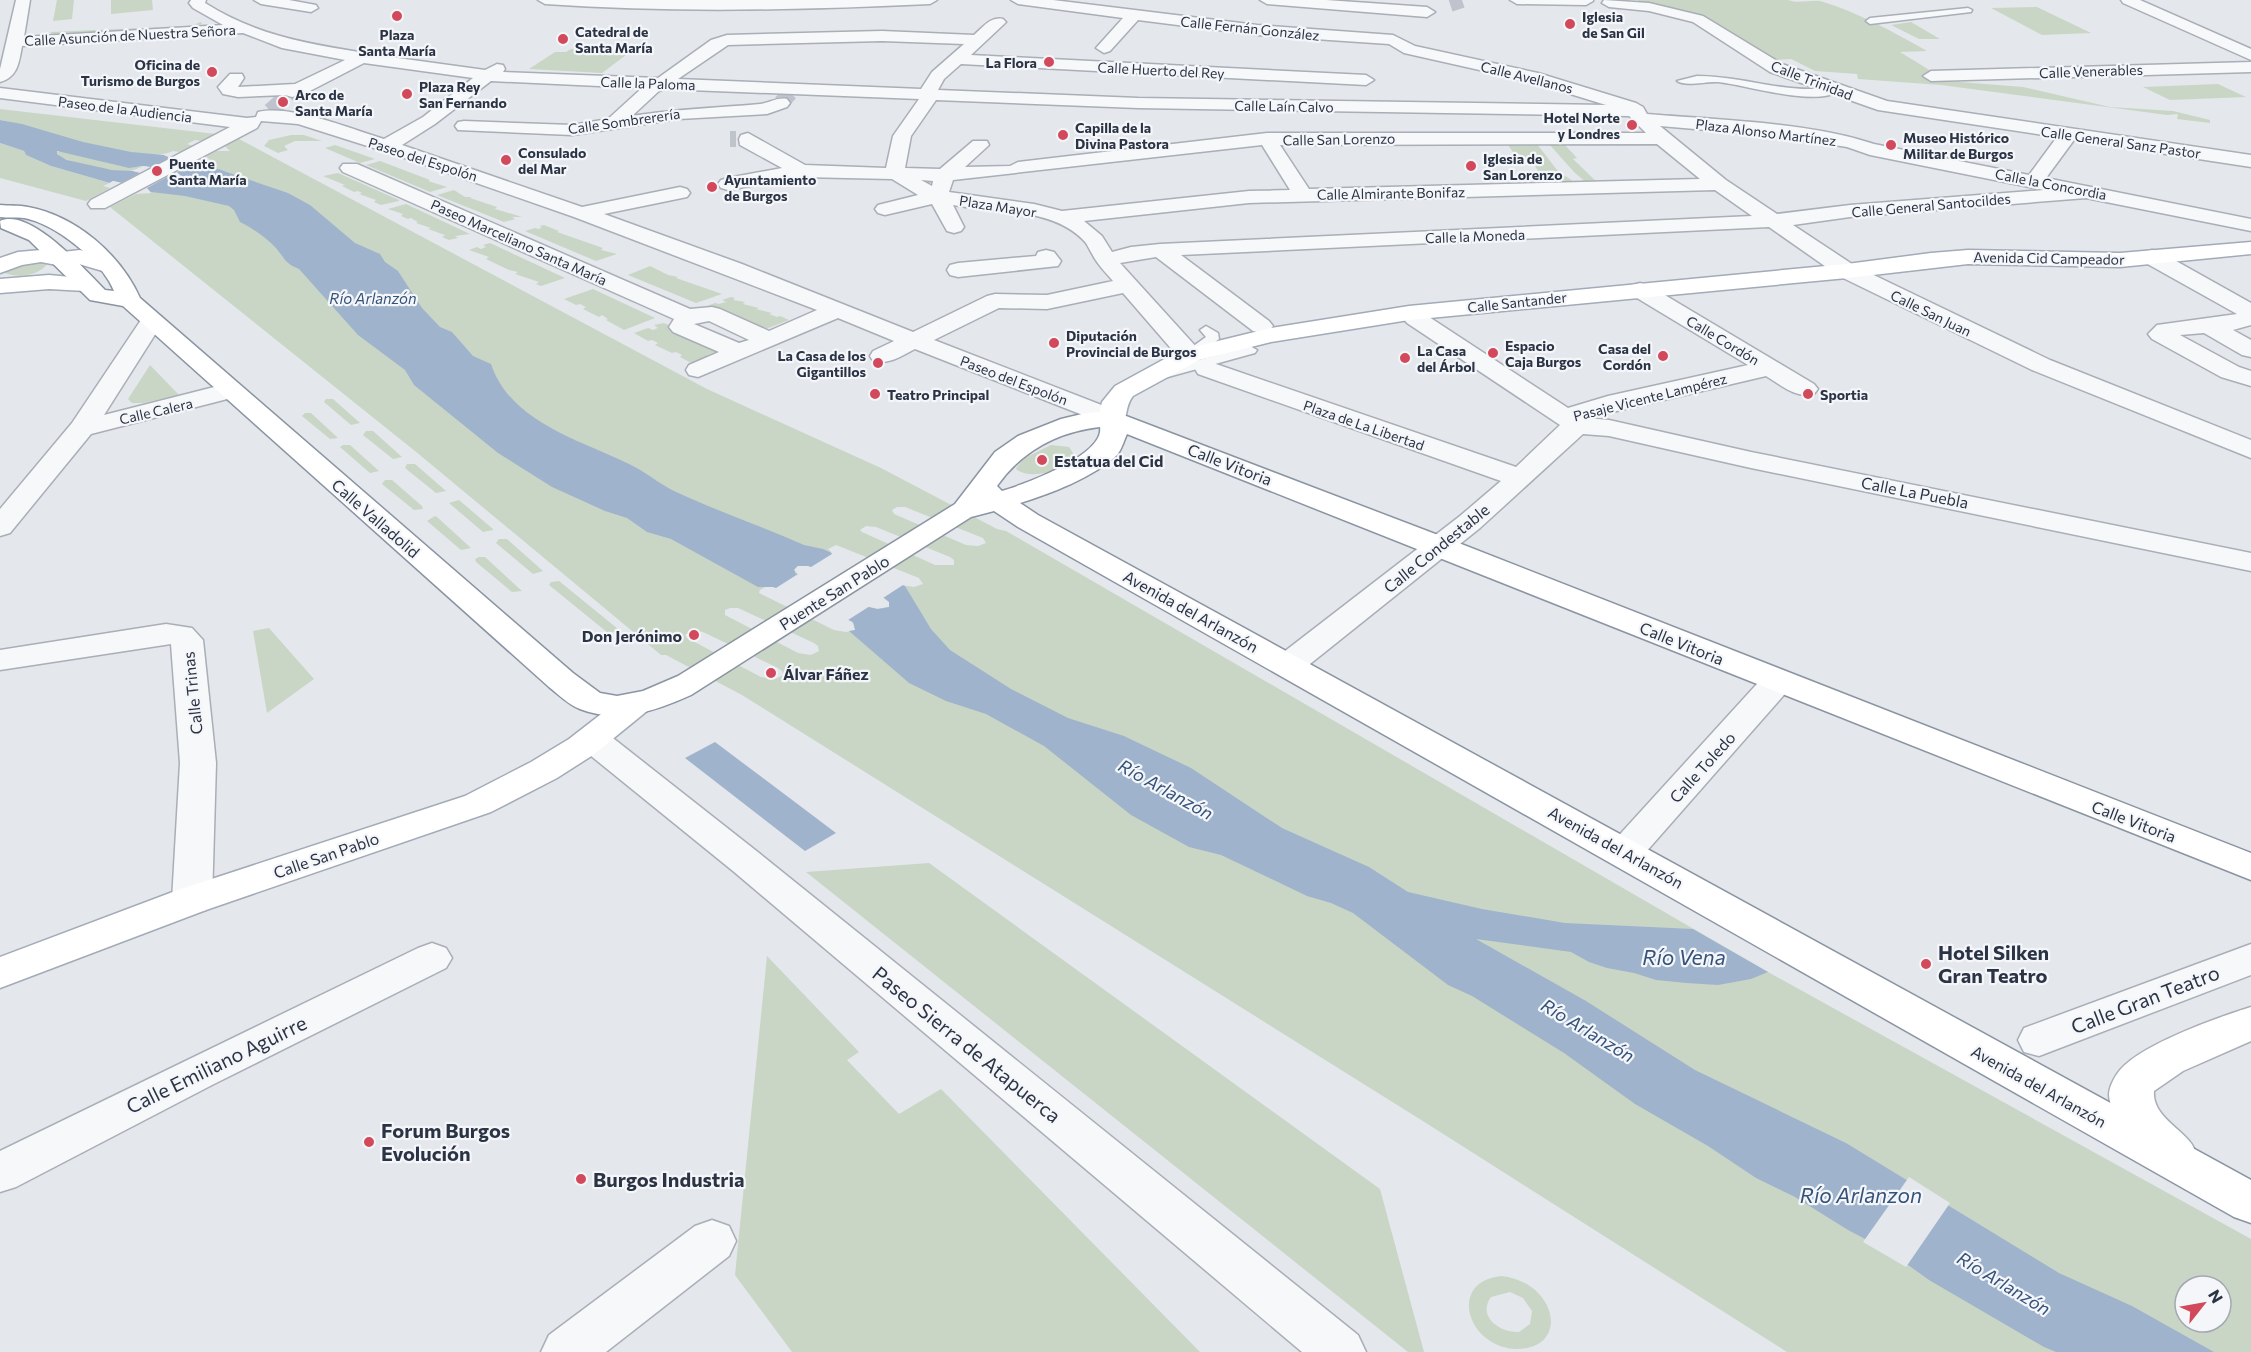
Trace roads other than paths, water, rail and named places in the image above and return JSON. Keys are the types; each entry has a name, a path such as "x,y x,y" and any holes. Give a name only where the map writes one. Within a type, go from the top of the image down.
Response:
{"main road":[{"name":"Calle Valladolid","path":"0,213 31,213 64,230 91,249 125,288 130,301 151,322 561,680 591,701 612,707 635,704"},
{"path":"0,213 3,222 36,236 98,295 130,301"},
{"path":"5,279 50,271 58,266 69,253 64,230"},
{"path":"0,258 19,249 36,236"},
{"name":"Avenida Cid Campeador","path":"1847,271 1968,257 2085,260 2152,257 2251,248"},
{"path":"62,259 80,257 106,265"},
{"name":"Calle Santander","path":"987,491 1050,483 1087,464 1107,449 1112,441 1113,408 1119,397 1146,378 1192,356 1271,335 1398,314 1847,271"},
{"path":"5,279 85,284"},
{"path":"987,491 1012,453 1023,446 1074,422 1100,418 1113,420"},
{"name":"Calle Vitoria","path":"1113,420 1441,546 2251,867"},
{"path":"1023,446 1045,441 1072,442 1082,447 1088,455 1087,464"},
{"name":"Puente San Pablo","path":"635,704 671,692 704,674 987,491"},
{"name":"Avenida del Arlanzón","path":"987,491 1028,521 1625,852 1991,1060 2234,1194"},
{"name":"Calle San Pablo","path":"0,973 192,900 478,804 544,770 592,739 635,704"},
{"path":"2234,1194 2171,1153 2149,1130 2132,1104 2132,1088 2140,1075 2163,1062 2251,1023"}],"street":[{"path":"199,0 196,3 198,5 220,19 288,45 404,65 496,74"},
{"path":"261,0 311,8"},
{"path":"545,0 605,4 821,6 930,0"},
{"path":"1096,12 1128,0"},
{"path":"1267,0 1381,5 1432,10 1420,15 1408,35 1371,74 1372,108 1381,138"},
{"path":"1517,0 1632,0"},
{"path":"2128,0 2251,55"},
{"path":"0,77 10,69 19,1"},
{"name":"Calle Fernán González","path":"1022,1 1096,12 1257,30 1393,40 1408,35"},
{"name":"Calle Trinidad","path":"1593,1 1649,7 1698,19 1716,28 1765,62 1836,90 1864,121"},
{"path":"1104,48 1133,16"},
{"path":"196,30 220,19"},
{"path":"894,173 903,136 931,94 929,90 938,76 998,22"},
{"name":"Calle Asunción de Nuestra Señora","path":"15,42 245,29"},
{"name":"Calle Avellanos","path":"1408,35 1410,50 1568,86 1619,102 1641,115"},
{"path":"613,124 653,87 661,84 717,43 727,40 838,53 925,36 974,43 1028,46"},
{"path":"259,50 288,45"},
{"path":"236,78 227,87 229,90 238,92 296,91 355,55 388,45"},
{"path":"760,45 754,53 803,54"},
{"name":"Calle Huerto del Rey","path":"1082,47 1129,50"},
{"name":"Calle Huerto del Rey","path":"1176,54 1371,74"},
{"name":"Calle Huerto del Rey","path":"956,59 1371,74"},
{"name":"Calle Venerables","path":"1931,76 2251,67"},
{"path":"385,146 399,140 496,74"},
{"name":"Calle la Paloma","path":"496,74 661,84 786,96 931,94"},
{"name":"Paseo de la Audiencia","path":"0,93 261,117"},
{"name":"Calle Laín Calvo","path":"931,94 1138,104 1641,115"},
{"name":"Calle Sombrerería","path":"464,126 572,130 679,114 747,112 786,96"},
{"name":"Plaza Mayor","path":"786,96 747,141 801,171"},
{"name":"Plaza Alonso Martínez","path":"1641,115 1680,109 1689,114 1729,110 1744,118 1781,115"},
{"name":"Plaza Alonso Martínez","path":"1837,111 1848,109 1864,121"},
{"name":"Plaza Alonso Martínez","path":"1641,115 1776,131 1903,116 1865,153 1815,143 1748,134 1675,132 1660,136"},
{"name":"Calle San Juan","path":"1641,115 1660,136 1719,184 1847,271 2041,365 2251,450"},
{"path":"98,204 261,117"},
{"name":"Paseo del Espolón","path":"261,117 300,119 581,213 837,310 925,336 1113,420"},
{"name":"Calle General Sanz Pastor","path":"1864,121 2069,134 2251,161"},
{"name":"Calle la Concordia","path":"1864,121 1882,136 2034,181 2251,225"},
{"path":"2034,181 2069,134"},
{"name":"Calle San Lorenzo","path":"1011,169 1267,139 1660,136"},
{"path":"1267,139 1303,195"},
{"name":"Plaza Mayor","path":"957,270 949,262 952,234 938,196 945,175 980,145"},
{"name":"Paseo Marceliano Santa María","path":"350,168 687,316 712,314 770,340"},
{"name":"Plaza Mayor","path":"728,184 801,171 945,175 1011,169"},
{"name":"Plaza Mayor","path":"894,173 938,196 1061,217"},
{"name":"Calle Almirante Bonifaz","path":"1061,217 1249,197 1719,184"},
{"name":"Calle General Santocildes","path":"1773,221 1850,211 2088,192"},
{"path":"581,213 680,193"},
{"name":"Plaza Mayor","path":"885,209 938,196"},
{"path":"1061,217 1082,228 1096,252 1130,296 1192,356"},
{"name":"Calle la Concordia","path":"2216,218 2243,231 2251,239"},
{"name":"Calle la Moneda","path":"1096,252 1131,253 1773,221"},
{"path":"1169,250 1261,326"},
{"path":"957,270 1050,261 1046,257"},
{"path":"2152,257 2246,310 2251,316 2239,322 2165,330 2160,334 2230,372 2251,379"},
{"path":"957,270 995,301"},
{"name":"Calle Cordón","path":"1640,290 1805,389"},
{"path":"882,356 995,301 1047,302 1130,296"},
{"path":"698,370 837,310"},
{"path":"687,316 681,327 739,352"},
{"path":"1415,318 1572,421"},
{"name":"Calle Calera","path":"0,527 82,428 151,322"},
{"path":"2207,325 2251,350"},
{"name":"Plaza de La Libertad","path":"1192,356 1285,398 1521,478"},
{"name":"Pasaje Vicente Lampérez","path":"1572,421 1608,405 1770,368"},
{"name":"Calle Calera","path":"82,428 230,392"},
{"name":"Calle Condestable","path":"1288,665 1441,546 1521,478 1571,429 1572,421"},
{"name":"Calle La Puebla","path":"1572,421 1751,460 2251,561"},
{"name":"Calle Trinas","path":"0,660 166,634 181,635 187,640 198,763 192,900"},
{"name":"Calle Toledo","path":"1625,852 1778,681"},
{"name":"Paseo Sierra de Atapuerca","path":"592,739 746,862 1340,1352"},
{"name":"Calle Emiliano Aguirre","path":"0,1173 432,958"},
{"name":"Calle Gran Teatro","path":"2039,1040 2251,959"},
{"path":"567,1352 712,1241"}],"lane":[{"path":"1870,21 1968,10"},
{"path":"1682,81 1708,77 1796,93 1815,94 1836,90"},
{"path":"1192,356 1212,339 1213,336 1206,330"},
{"path":"1146,378 1250,350"}],"water":[{"path":"0,120 83,142 131,152 164,155 209,166 288,193 310,205 355,243 380,254 385,262 398,271 422,308 440,327 452,332 473,356 491,364 501,385 515,402 551,428 635,467 674,491 804,545 823,549 905,586 931,629 950,650 1011,689 1068,718 1124,736 1191,768 1282,828 1369,867 1408,892 1482,909 1565,923 1693,929 1768,972 1751,979 1718,985 1656,980 1607,968 1589,962 1571,952 1476,939 1586,1001 1695,1070 1846,1143 2059,1273 2132,1306 2173,1329 2173,1334 2182,1334 2214,1352 2056,1352 2044,1347 1929,1280 1890,1252 1848,1230 1795,1197 1756,1178 1708,1146 1635,1104 1564,1053 1472,996 1448,985 1353,913 1307,896 1221,855 1189,847 1131,815 1044,746 986,714 946,701 909,683 849,631 855,630 853,622 773,587 758,587 671,539 647,532 627,518 605,511 552,487 498,453 414,385 405,370 358,335 299,269 287,262 263,236 240,222 234,210 229,206 185,196 151,192 146,188 113,181 110,183 51,166 26,155 24,151 0,143","holes":["57,151 129,168 143,166 176,172 167,177 112,170 67,160 57,154","798,566 808,566 884,598 889,602 889,607 878,609 869,607 795,573"]},
{"path":"715,742 836,833 805,851 685,758"}],"tunnel":[{"path":"1450,4 1462,0"},
{"path":"270,111 292,92"},
{"path":"781,103 790,93"},
{"path":"730,139 736,139"}],"place":[{"name":"Plaza Santa María","path":"397,16"},
{"name":"Iglesia de San Gil","path":"1570,24"},
{"name":"Catedral de Santa María","path":"563,39"},
{"name":"La Flora","path":"1049,62"},
{"name":"Oficina de Turismo de Burgos","path":"212,72"},
{"name":"Plaza Rey San Fernando","path":"407,94"},
{"name":"Arco de Santa María","path":"283,102"},
{"name":"Hotel Norte y Londres","path":"1632,125"},
{"name":"Capilla de la Divina Pastora","path":"1063,135"},
{"name":"Museo Histórico Militar de Burgos","path":"1891,145"},
{"name":"Consulado del Mar","path":"506,160"},
{"name":"Iglesia de San Lorenzo","path":"1471,166"},
{"name":"Puente Santa María","path":"157,171"},
{"name":"Ayuntamiento de Burgos","path":"712,187"},
{"name":"Diputación Provincial de Burgos","path":"1054,343"},
{"name":"Espacio Caja Burgos","path":"1493,353"},
{"name":"Casa del Cordón","path":"1663,356"},
{"name":"La Casa del Árbol","path":"1405,358"},
{"name":"La Casa de los Gigantillos","path":"878,363"},
{"name":"Teatro Principal","path":"875,394"},
{"name":"Sportia","path":"1808,394"},
{"name":"Estatua del Cid","path":"1042,460"},
{"name":"Don Jerónimo","path":"694,635"},
{"name":"Álvar Fáñez","path":"771,673"},
{"name":"Hotel Silken Gran Teatro","path":"1926,964"},
{"name":"Forum Burgos Evolución","path":"369,1142"},
{"name":"Burgos Industria","path":"581,1179"}],"water label":[{"name":"Río Arlanzón","path":"373,298"},
{"name":"Río Arlanzón","path":"1166,789"},
{"name":"Río Vena","path":"1684,956"},
{"name":"Río Arlanzón","path":"1588,1030"},
{"name":"Río Arlanzon","path":"1861,1194"},
{"name":"Río Arlanzón","path":"2004,1283"}]}
